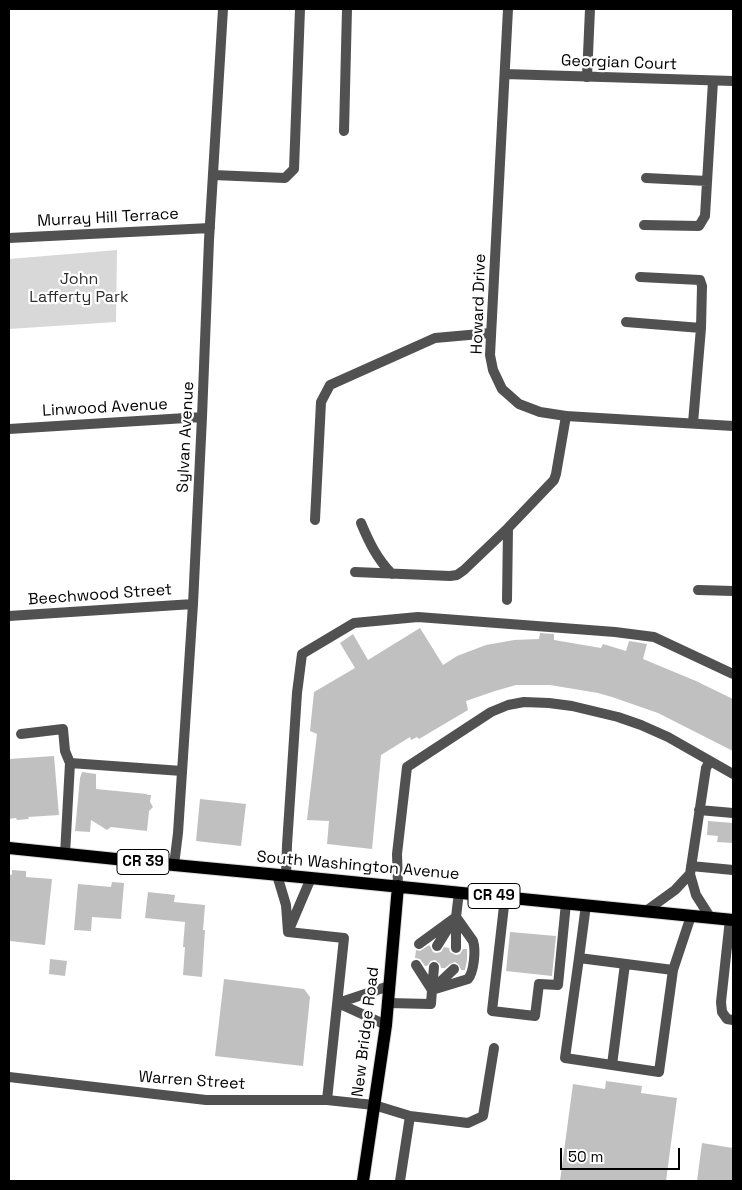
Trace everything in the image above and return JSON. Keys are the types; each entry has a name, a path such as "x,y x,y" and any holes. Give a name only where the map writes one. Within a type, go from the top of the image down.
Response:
{"main road":[{"name":"South Washington Avenue","path":"9,848 732,920"},
{"name":"New Bridge Road","path":"363,1181 386,1025 398,886"}],"street":[{"name":"Sylvan Avenue","path":"174,865 178,833 194,604 210,228 223,9"},
{"path":"213,175 285,178 294,169 300,9"},
{"path":"344,131 348,9"},
{"name":"Howard Drive","path":"508,9 490,355 493,370 502,389 519,404 540,412 566,416 733,426"},
{"path":"587,77 590,9"},
{"name":"Georgian Court","path":"505,74 733,81"},
{"path":"644,225 699,226 705,216 712,81"},
{"path":"646,178 707,181"},
{"name":"Murray Hill Terrace","path":"9,238 210,228"},
{"path":"640,277 700,280 702,286 701,328 693,423"},
{"path":"626,322 701,328"},
{"path":"316,520 321,402 330,385 435,338 491,333"},
{"path":"355,572 450,576 457,575 464,570 554,480 566,416"},
{"name":"Linwood Avenue","path":"9,429 202,418"},
{"path":"361,523 375,553 392,574"},
{"path":"507,600 508,528"},
{"path":"698,590 733,591"},
{"name":"Beechwood Street","path":"9,616 194,604"},
{"path":"288,932 282,875 287,845 297,693 302,654 354,623 418,617 616,632 654,637 733,674"},
{"path":"398,886 397,854 407,767 491,712 508,705 524,702 549,703 572,706 618,717 642,725 733,774"},
{"path":"21,734 63,729 65,751 70,763 65,854"},
{"path":"710,761 706,768 690,870 696,895 710,917"},
{"path":"70,763 182,771"},
{"path":"699,810 733,813"},
{"path":"690,870 733,870"},
{"path":"646,911 675,890 690,870"},
{"path":"288,932 311,878"},
{"path":"456,948 456,917 459,892"},
{"path":"505,897 492,1011 535,1016 539,984 558,985 566,903"},
{"path":"586,905 566,1058 659,1072 673,970 691,916"},
{"path":"419,944 456,917"},
{"path":"437,946 456,917"},
{"path":"432,990 468,979 472,972 473,941 456,917"},
{"path":"732,920 721,1002 722,1012 727,1019 733,1020"},
{"path":"288,932 344,938 327,1100"},
{"path":"580,958 673,970"},
{"path":"612,1065 625,964"},
{"path":"416,965 432,990"},
{"path":"388,1002 431,1004 434,967"},
{"path":"432,990 454,969"},
{"path":"338,1003 389,986"},
{"path":"338,1003 386,1025"},
{"name":"Warren Street","path":"9,1077 206,1100 327,1100 374,1105 410,1116 468,1123 483,1116 494,1048"},
{"path":"400,1181 410,1116"}],"green space":[{"name":"John Lafferty Park","path":"117,250 116,322 9,329 9,259"}],"building":[{"path":"420,628 443,665 457,656 486,645 514,640 539,639 540,633 554,634 554,640 601,648 603,644 626,651 629,641 647,644 643,659 733,699 733,751 658,713 612,697 550,685 516,685 466,701 468,710 419,739 417,737 411,740 410,737 381,755 372,849 327,844 329,821 307,820 317,734 310,731 314,692 355,668 340,643 353,634 368,660"},
{"path":"54,756 59,815 28,817 29,819 17,820 16,818 9,819 9,759"},
{"path":"82,772 96,774 96,789 151,795 150,802 153,807 149,811 147,831 111,827 107,830 91,820 90,832 75,831"},
{"path":"200,799 246,804 241,846 196,841"},
{"path":"708,821 733,823 733,843 717,842 718,836 707,835"},
{"path":"12,870 26,871 26,877 52,879 45,945 10,941 9,874 12,875"},
{"path":"112,882 124,883 121,919 92,917 91,931 74,930 78,884 111,887"},
{"path":"148,892 175,895 174,902 205,905 202,977 183,975 185,922 145,918"},
{"path":"510,932 556,936 552,976 506,971"},
{"path":"429,945 433,952 436,953 441,952 444,947 449,948 450,952 456,955 460,954 463,949 467,949 465,970 461,970 455,962 445,968 441,968 440,964 435,960 425,966 420,959 415,958 416,950 420,951"},
{"path":"50,959 67,961 65,976 49,974"},
{"path":"224,979 304,989 310,997 303,1066 215,1056"},
{"path":"606,1081 642,1086 641,1093 677,1098 666,1181 560,1181 573,1084 605,1089"},
{"path":"702,1143 733,1148 733,1181 697,1181"}]}
